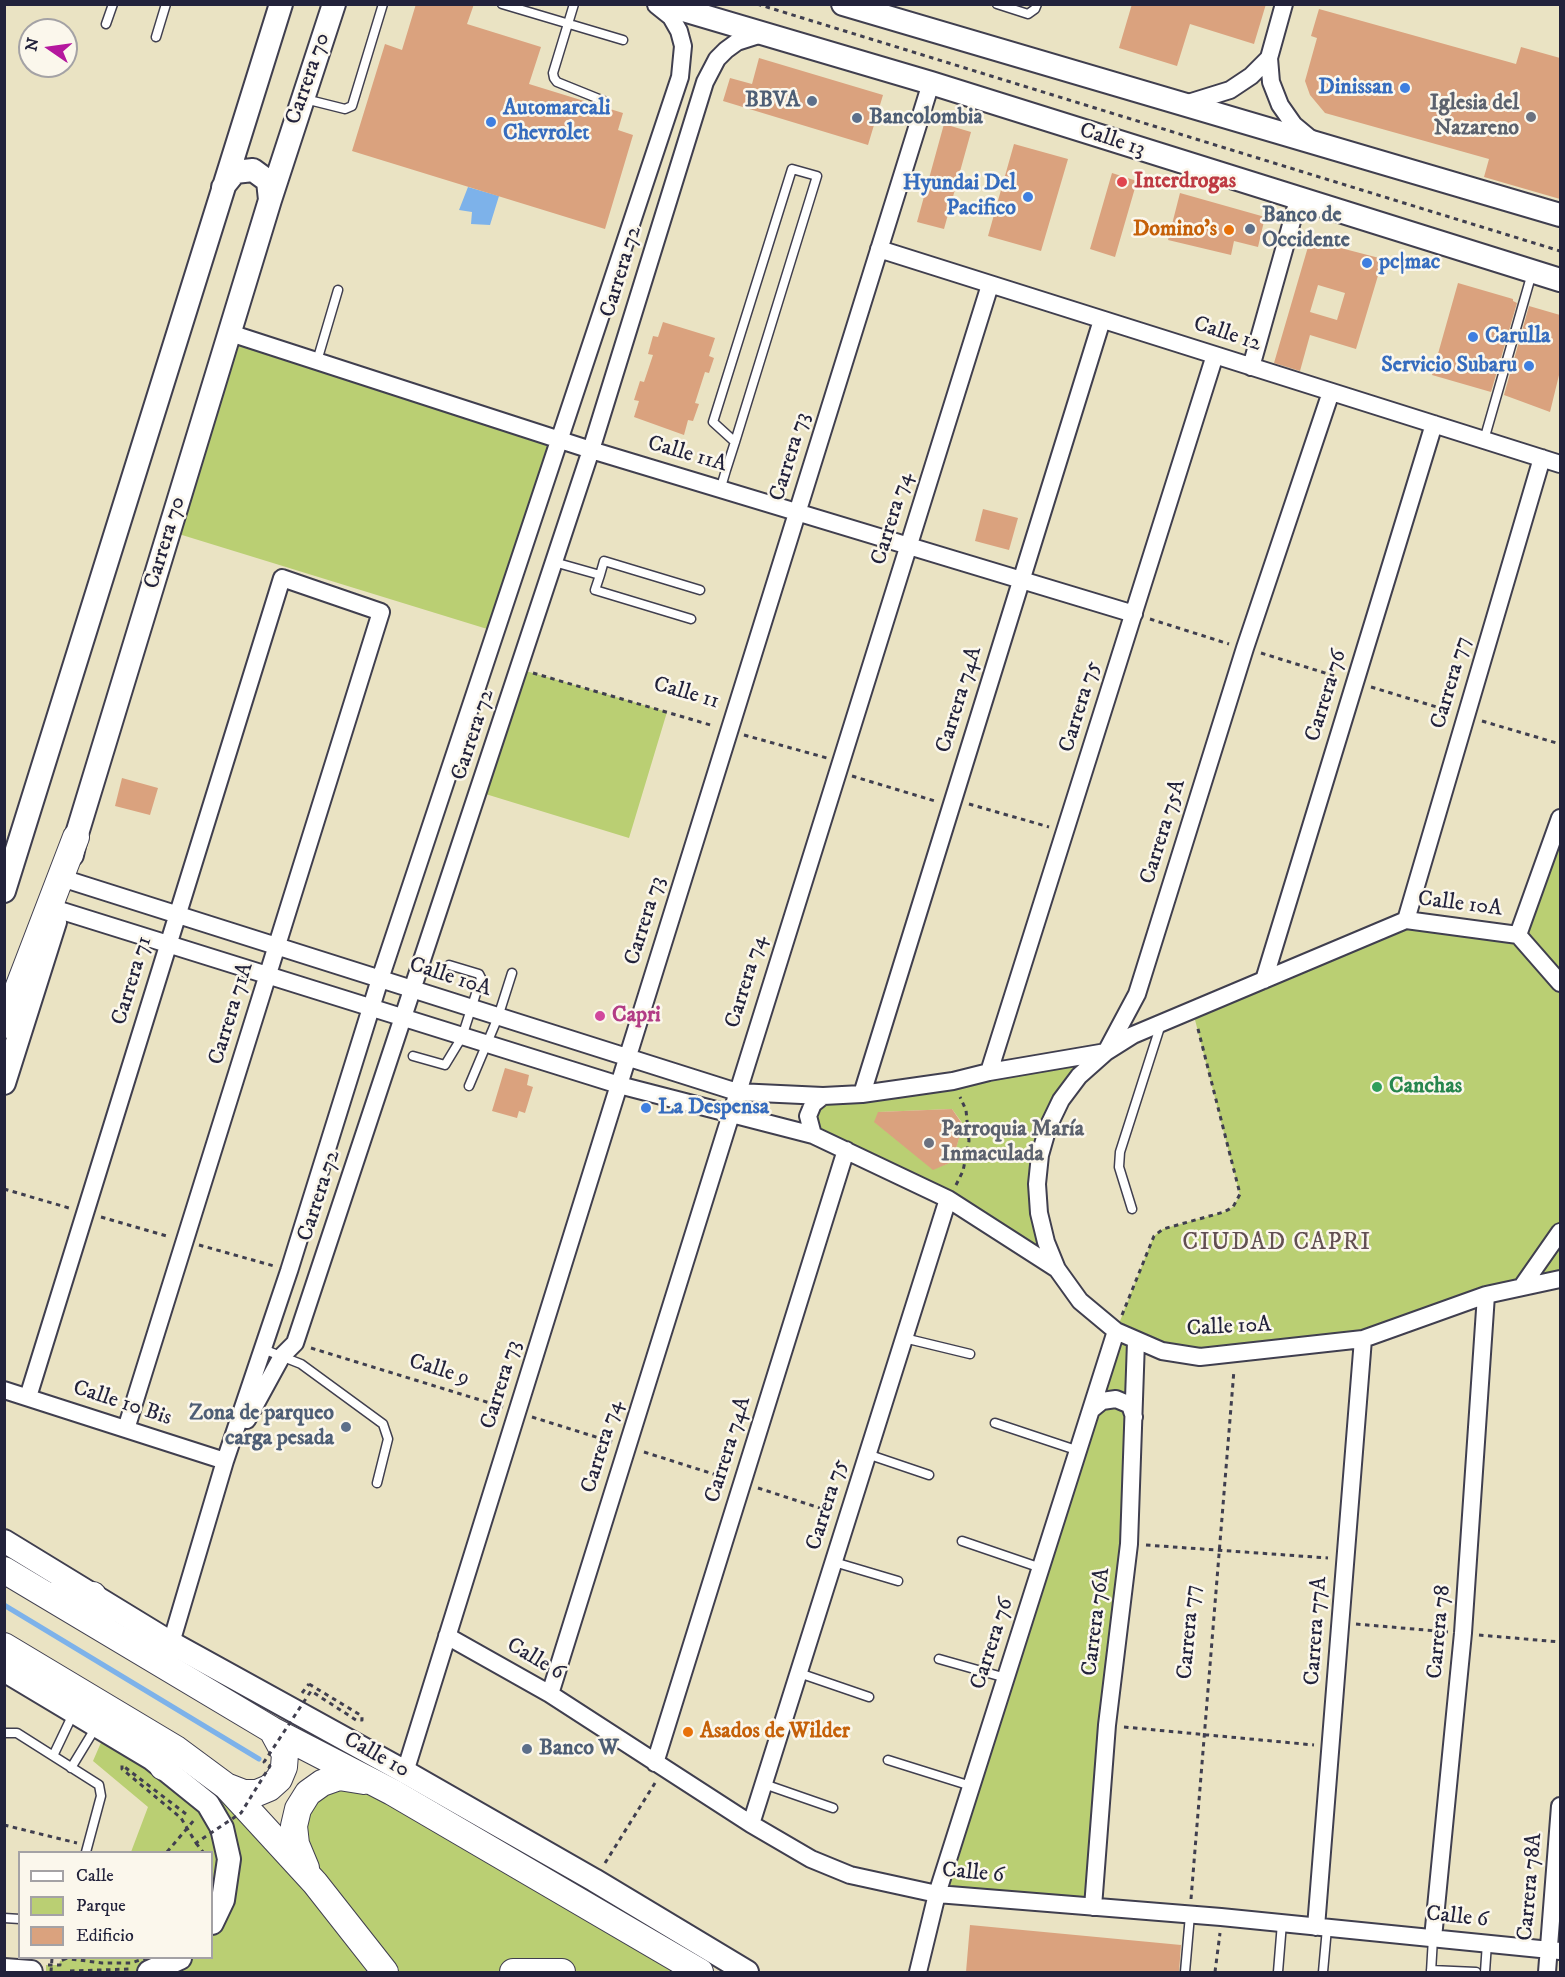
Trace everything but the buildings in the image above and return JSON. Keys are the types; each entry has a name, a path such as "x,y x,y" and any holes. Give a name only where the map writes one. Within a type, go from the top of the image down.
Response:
{"main road":[{"path":"4,1025 76,837"},
{"name":"Calle 10","path":"4,1570 272,1730 398,1782 700,1972"},
{"path":"48,1596 93,1595 104,1629"},
{"path":"4,1646 170,1758 244,1793 257,1793 269,1788 279,1779 284,1767 285,1754 272,1730"},
{"path":"315,1883 301,1858 294,1826 298,1809 308,1793 322,1783 339,1777 398,1782"},
{"path":"226,1786 315,1883 385,1972"},
{"path":"513,1972 562,1972"}],"street":[{"path":"4,891 120,527 281,4"},
{"name":"Carrera 70","path":"4,1083 59,910 68,880 76,837 270,200 334,4"},
{"name":"Carrera 72","path":"171,1643 225,1461 289,1270 380,979 562,439 684,62 679,31 670,17 655,4"},
{"name":"Calle 13","path":"663,4 931,83 1298,200 1560,280"},
{"path":"843,4 1560,215"},
{"path":"1284,4 1269,58 1271,82 1280,105 1294,125 1321,146"},
{"name":"Carrera 72","path":"225,1461 282,1356 295,1343 591,450 705,82 717,59 726,50 737,42 762,34"},
{"path":"1181,105 1207,99 1230,90 1251,76 1269,58"},
{"name":"Carrera 73","path":"398,1782 447,1636 931,83"},
{"path":"223,187 235,172 253,170 268,182 270,200"},
{"path":"1251,367 1298,200"},
{"name":"Calle 12","path":"879,249 1560,464"},
{"name":"Carrera 74","path":"550,1694 729,1113 990,285"},
{"name":"Carrera 74A","path":"862,1094 1102,320"},
{"name":"Calle 11A","path":"230,333 591,450 1134,614"},
{"name":"Carrera 75","path":"989,1072 1215,355"},
{"name":"Carrera 75A","path":"1057,1269 1046,1242 1039,1213 1037,1184 1040,1155 1048,1127 1061,1100 1079,1076 1106,1052 1137,994 1241,659 1331,392"},
{"name":"Carrera 76","path":"1264,980 1434,424"},
{"name":"Carrera 77","path":"1406,920 1542,458"},
{"name":"Carrera 71A","path":"126,1429 381,612 282,579"},
{"name":"Carrera 71","path":"28,1397 282,579"},
{"path":"1518,935 1560,818"},
{"name":"Calle 10A","path":"68,880 736,1092 823,1096 862,1094 953,1081 989,1072 1106,1052 1132,1035 1193,1012 1406,920 1518,935 1560,983"},
{"name":"Calle 10A","path":"59,910 619,1085 813,1135 948,1199 1057,1269 1080,1301 1116,1331 1162,1351 1200,1357 1363,1339 1486,1295 1523,1285 1560,1279"},
{"path":"813,1135 808,1116 813,1104 823,1096"},
{"name":"Carrera 74A","path":"660,1766 742,1483 846,1150"},
{"name":"Carrera 75","path":"751,1824 948,1199"},
{"path":"1523,1285 1560,1232"},
{"name":"Carrera 78","path":"1433,1938 1463,1633 1486,1295"},
{"name":"Carrera 76","path":"918,1972 937,1894 1116,1331"},
{"name":"Carrera 77A","path":"1322,1927 1331,1747 1363,1339"},
{"name":"Carrera 76A","path":"1093,1907 1107,1725 1129,1544 1136,1341"},
{"name":"Calle 10 Bis","path":"4,1390 225,1461"},
{"path":"1091,1410 1102,1401 1116,1399 1130,1405 1134,1417"},
{"name":"Calle 10","path":"4,1540 398,1782 594,1880 747,1972"},
{"name":"Calle 6","path":"447,1636 550,1694 751,1824 810,1859 850,1875 937,1894 1221,1917 1555,1950"},
{"path":"4,1670 97,1725 170,1758 208,1804 222,1828 229,1859 223,1900 213,1921"},
{"name":"Carrera 78A","path":"1547,1972 1555,1950 1560,1806"},
{"path":"142,1971 177,1959"},
{"path":"4,1970 38,1969"}],"lane":[{"path":"106,24 112,4"},
{"path":"156,38 166,4"},
{"path":"302,98 345,109 352,106 383,4"},
{"path":"502,4 623,40"},
{"path":"574,4 554,78 557,82 604,101"},
{"path":"998,4 1028,14 1037,4"},
{"path":"721,488 817,177 792,169 713,422 735,442"},
{"path":"1484,440 1532,272"},
{"path":"317,361 338,290"},
{"path":"691,619 596,590 604,561 700,590"},
{"path":"554,562 600,575"},
{"path":"413,1056 445,1065 462,1037 480,976 449,964"},
{"path":"469,1086 498,1017 512,973"},
{"path":"1131,1209 1119,1167 1120,1152 1161,1024"},
{"path":"904,1338 970,1354"},
{"path":"263,1349 301,1364 382,1424 388,1439 377,1483"},
{"path":"995,1423 1079,1451"},
{"path":"867,1454 929,1475"},
{"path":"962,1541 1041,1568"},
{"path":"834,1562 898,1581"},
{"path":"939,1659 1006,1678"},
{"path":"799,1673 869,1697"},
{"path":"53,1756 75,1711"},
{"path":"71,1768 97,1725"},
{"path":"4,1733 17,1733 99,1785 101,1789 87,1849"},
{"path":"888,1760 971,1786"},
{"path":"764,1784 833,1808"},
{"path":"1185,1972 1190,1915"},
{"path":"1278,1972 1282,1923"},
{"path":"1322,1927 1323,1972"},
{"name":"Carrera 78","path":"1431,1971 1433,1938"},
{"path":"1485,1972 1487,1943"},
{"path":"1431,1971 1476,1972"}],"path":[{"path":"757,4 1560,251"},
{"name":"Calle 11","path":"519,669 729,731 952,803 1065,832"},
{"path":"1116,1331 1154,1236 1163,1229 1224,1212 1233,1207 1240,1194 1193,1012"},
{"path":"948,1199 963,1171 969,1141 966,1110 953,1081"},
{"path":"4,1189 289,1270"},
{"name":"Calle 9","path":"295,1343 848,1517"},
{"name":"Carrera 77","path":"1190,1915 1235,1354"},
{"path":"1129,1544 1220,1548 1346,1559"},
{"path":"196,1843 241,1813 270,1766 264,1762 311,1691 356,1720 362,1720 362,1716 309,1684"},
{"path":"1107,1725 1331,1747"},
{"path":"186,1814 125,1766 121,1767 181,1818 202,1851"},
{"path":"594,1880 660,1766"},
{"path":"168,1851 208,1804"},
{"path":"4,1825 87,1849"},
{"path":"1215,1972 1221,1917"},
{"path":"38,1969 60,1965 60,1961 64,1959"},
{"path":"73,1959 102,1963 131,1963 143,1959"},
{"path":"70,1971 142,1971"}],"green space":[{"path":"230,333 562,439 497,632 169,531"},
{"path":"519,669 667,712 629,838 479,792"},
{"path":"1560,818 1560,1279 1363,1339 1235,1354 1137,1342 1093,1907 937,1894 1116,1331 1154,1236 1163,1229 1224,1212 1233,1207 1240,1195 1193,1012 1406,920 1518,935"},
{"path":"1106,1052 1061,1100 1037,1184 1057,1269 948,1199 813,1135 813,1104","holes":["952,1109 963,1124 952,1162 933,1169 875,1122 879,1112"]},
{"path":"106,1731 207,1804 226,1786 312,1881 294,1826 339,1777 700,1972 46,1972 46,1965 59,1965 60,1961 65,1959 213,1959 213,1851 131,1851 148,1807 93,1761"}],"water":[{"path":"468,187 499,196 490,225 471,224 472,212 459,210"}],"waterway":[{"path":"4,1605 259,1759"}],"place":[{"name":"Dinissan","path":"1405,88"},
{"name":"BBVA","path":"812,101"},
{"name":"Iglesia del Nazareno","path":"1531,117"},
{"name":"Bancolombia","path":"857,118"},
{"name":"Automarcali Chevrolet","path":"491,122"},
{"name":"Interdrogas","path":"1122,182"},
{"name":"Hyundai Del Pacifico","path":"1028,197"},
{"name":"Banco de Occidente","path":"1250,229"},
{"name":"Domino's","path":"1229,230"},
{"name":"pc|mac","path":"1367,263"},
{"name":"Carulla","path":"1473,337"},
{"name":"Servicio Subaru","path":"1529,366"},
{"name":"Capri","path":"600,1016"},
{"name":"Canchas","path":"1377,1087"},
{"name":"La Despensa","path":"646,1108"},
{"name":"Parroquia María Inmaculada","path":"929,1143"},
{"name":"Zona de parqueo carga pesada","path":"346,1427"},
{"name":"Asados de Wilder","path":"688,1732"},
{"name":"Banco W","path":"527,1749"}],"district":[{"name":"CIUDAD CAPRI","path":"1277,1244"}]}
